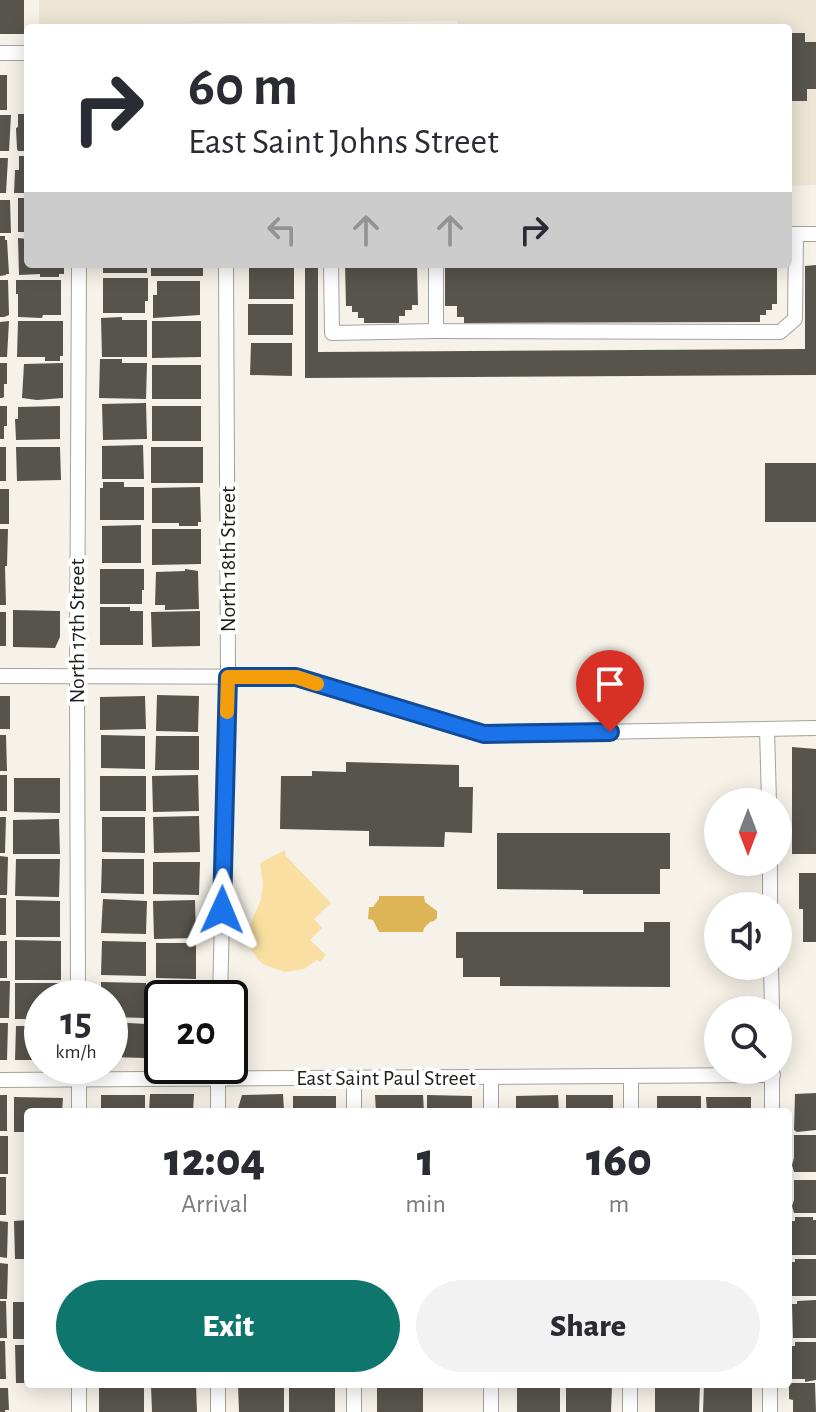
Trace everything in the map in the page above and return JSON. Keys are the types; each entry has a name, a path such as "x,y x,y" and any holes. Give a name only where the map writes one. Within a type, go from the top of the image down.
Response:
{"lane":[{"path":"0,53 24,53"},
{"path":"331,268 332,333 780,332 795,319 792,234 816,234"},
{"name":"North 17th Street","path":"78,980 79,268"},
{"name":"North 18th Street","path":"220,980 228,677 226,268"},
{"path":"436,268 436,331"},
{"path":"0,676 296,677 484,734 816,728"},
{"path":"767,729 769,788"},
{"name":"East Saint Paul Street","path":"248,1074 354,1079 704,1074"},
{"path":"631,1077 631,1108"},
{"name":"East Saint Paul Street","path":"0,1080 24,1078"},
{"path":"491,1078 491,1108"},
{"path":"354,1079 354,1108"},
{"path":"79,1084 79,1108"},
{"path":"218,1084 218,1108"},
{"path":"772,1084 772,1108"},
{"path":"79,1388 79,1412"},
{"path":"218,1388 218,1412"},
{"path":"354,1388 354,1412"},
{"path":"491,1388 491,1412"},
{"path":"630,1388 630,1412"},
{"path":"770,1388 770,1412"}],"shaded area":[{"path":"39,0 816,0 816,185 792,186 792,24 457,24 457,21 39,24"},
{"path":"285,850 286,856 331,903 314,919 322,928 310,940 326,955 320,962 317,960 304,969 285,972 262,964 248,946 250,925 261,899 263,884 260,863"},
{"path":"379,896 424,896 425,902 437,911 437,918 423,932 379,932 373,920 368,919 369,907 373,907"}],"building":[{"path":"0,0 24,0 24,34 0,34"},
{"path":"792,33 805,33 805,42 816,42 816,89 807,89 807,101 792,101"},
{"path":"0,75 7,75 7,110 0,110"},
{"path":"18,114 24,114 24,151 17,149"},
{"path":"0,115 11,115 9,151 0,151"},
{"path":"19,156 24,156 24,193 14,193 15,170 19,170"},
{"path":"0,158 8,158 6,193 0,193"},
{"path":"18,198 24,198 24,232 18,232"},
{"path":"0,200 10,200 11,233 0,233"},
{"path":"0,236 5,236 7,240 9,274 0,276"},
{"path":"18,238 24,239 24,268 64,268 64,274 59,274 59,277 19,275"},
{"path":"816,265 816,375 305,378 305,268 318,268 318,352 805,349 805,266"},
{"path":"103,268 147,268 147,273 103,273"},
{"path":"151,268 203,268 203,276 151,276"},
{"path":"249,268 294,268 294,299 249,299"},
{"path":"345,268 417,268 418,305 412,305 412,310 405,310 405,316 399,316 399,323 364,323 364,318 358,318 358,312 352,312 352,306 346,306"},
{"path":"445,268 777,268 777,304 772,304 772,310 766,310 766,315 760,315 760,322 464,323 464,317 457,317 457,306 445,306"},
{"path":"103,278 148,278 145,313 103,313"},
{"path":"0,280 8,280 9,315 4,317 0,317"},
{"path":"16,280 61,280 61,315 18,317"},
{"path":"157,281 200,281 200,315 153,318 153,295 157,295"},
{"path":"248,304 293,304 293,335 248,335"},
{"path":"122,317 122,320 147,320 147,357 102,357 101,318"},
{"path":"9,321 7,357 0,357 0,322"},
{"path":"18,321 63,321 63,356 60,356 60,361 45,361 45,357 17,357"},
{"path":"152,321 201,321 201,357 152,358"},
{"path":"251,343 292,343 292,376 250,375"},
{"path":"100,359 147,363 146,399 99,398"},
{"path":"0,363 7,363 7,384 4,384 2,398 0,398"},
{"path":"63,363 63,398 22,398 24,364"},
{"path":"152,365 201,365 201,399 152,399"},
{"path":"146,403 147,439 103,440 102,404"},
{"path":"0,406 7,406 4,439 0,439"},
{"path":"60,406 60,439 16,440 18,407"},
{"path":"152,406 201,406 201,441 152,441"},
{"path":"143,445 144,479 102,479 102,446"},
{"path":"0,447 6,447 6,481 0,481"},
{"path":"16,447 60,447 61,480 17,481"},
{"path":"151,447 203,447 203,483 151,483"},
{"path":"765,463 816,463 816,522 765,522"},
{"path":"103,482 124,482 124,487 144,487 144,520 100,520 100,488 103,488"},
{"path":"200,487 201,522 198,526 152,523 152,488"},
{"path":"0,489 9,489 9,524 0,524"},
{"path":"141,525 141,563 102,563 102,526"},
{"path":"0,529 8,529 6,605 0,605"},
{"path":"152,529 201,529 201,564 152,565"},
{"path":"100,569 144,569 142,604 100,604"},
{"path":"198,571 199,609 165,610 165,605 155,605 156,572"},
{"path":"100,607 130,607 130,611 143,611 143,645 100,645"},
{"path":"13,610 60,611 60,637 55,648 13,647"},
{"path":"200,611 200,646 152,647 151,612"},
{"path":"0,612 6,612 6,646 0,646"},
{"path":"157,695 199,696 198,732 156,731"},
{"path":"0,696 10,696 10,729 0,729"},
{"path":"145,696 146,729 100,730 100,697"},
{"path":"0,735 6,735 7,771 0,771"},
{"path":"101,735 145,736 145,769 101,768"},
{"path":"156,736 199,736 199,770 155,770"},
{"path":"792,747 816,749 816,854 792,854"},
{"path":"346,762 459,765 459,787 473,787 472,833 445,832 444,847 369,846 369,831 280,829 281,776 312,776 312,771 346,772"},
{"path":"0,775 7,775 7,811 0,811"},
{"path":"198,775 199,811 153,812 152,776"},
{"path":"100,776 146,776 146,811 100,811"},
{"path":"14,778 60,778 60,813 14,812"},
{"path":"199,816 200,852 154,853 153,817"},
{"path":"0,817 6,817 5,853 0,853"},
{"path":"102,817 145,817 145,853 102,852"},
{"path":"59,819 60,854 13,854 13,820"},
{"path":"497,833 670,833 670,869 660,869 660,894 497,889"},
{"path":"0,856 8,857 7,895 0,895"},
{"path":"16,859 60,859 59,897 15,896"},
{"path":"102,859 144,859 144,894 101,893"},
{"path":"153,862 200,862 199,895 153,894"},
{"path":"799,873 816,873 816,942 803,942"},
{"path":"0,898 6,898 6,935 0,935"},
{"path":"103,899 147,901 146,934 101,933"},
{"path":"16,900 60,901 60,937 16,937"},
{"path":"195,900 196,938 154,939 153,901"},
{"path":"644,922 670,922 670,987 500,986 500,977 463,977 463,958 456,958 456,932 644,932"},
{"path":"15,940 61,941 61,980 15,980"},
{"path":"0,941 7,941 7,978 0,978"},
{"path":"102,941 146,942 146,976 101,975"},
{"path":"156,943 196,943 196,979 156,978"},
{"path":"0,981 10,981 9,1018 0,1018"},
{"path":"15,983 24,983 24,1019 15,1019"},
{"path":"128,983 144,983 144,1018 128,1018"},
{"path":"0,1023 8,1023 7,1060 0,1060"},
{"path":"128,1023 144,1024 144,1058 128,1058"},
{"path":"16,1026 24,1026 24,1060 15,1060"},
{"path":"816,1093 816,1130 797,1132 794,1130 795,1094"},
{"path":"150,1094 194,1094 193,1108 149,1108"},
{"path":"283,1094 284,1108 238,1108 242,1095"},
{"path":"0,1095 7,1095 7,1131 0,1131"},
{"path":"101,1095 145,1095 145,1108 101,1108"},
{"path":"375,1095 423,1095 424,1108 376,1108"},
{"path":"427,1095 472,1096 472,1108 427,1108"},
{"path":"558,1095 559,1108 516,1108 516,1096"},
{"path":"566,1095 613,1095 613,1108 566,1108"},
{"path":"293,1096 336,1096 336,1108 293,1108"},
{"path":"657,1096 701,1096 701,1108 657,1108"},
{"path":"14,1097 63,1098 62,1108 24,1108 24,1132 14,1132"},
{"path":"706,1097 751,1097 751,1108 707,1108"},
{"path":"794,1135 816,1135 816,1172 794,1172"},
{"path":"0,1136 8,1136 8,1174 0,1174"},
{"path":"0,1177 6,1177 6,1215 0,1215"},
{"path":"794,1180 816,1180 816,1213 794,1213"},
{"path":"795,1217 813,1217 816,1220 816,1255 792,1255 792,1221"},
{"path":"24,1220 24,1259 15,1259 14,1221"},
{"path":"0,1221 8,1222 7,1258 0,1257"},
{"path":"795,1259 816,1259 816,1296 792,1296 792,1262"},
{"path":"0,1263 8,1264 7,1299 0,1299"},
{"path":"816,1300 816,1338 793,1338 792,1304"},
{"path":"0,1301 6,1301 7,1338 0,1338"},
{"path":"13,1302 24,1302 24,1339 13,1339"},
{"path":"0,1341 5,1341 6,1379 0,1379"},
{"path":"795,1342 816,1342 816,1380 805,1382 805,1379 792,1379 792,1346"},
{"path":"15,1345 24,1345 24,1383 16,1383"},
{"path":"792,1383 815,1383 816,1412 793,1412 793,1400 789,1399"},
{"path":"0,1388 8,1388 9,1410 5,1412 0,1412"},
{"path":"99,1388 144,1388 144,1412 99,1412"},
{"path":"151,1388 196,1388 197,1412 152,1412"},
{"path":"238,1388 284,1388 284,1412 239,1412"},
{"path":"289,1388 335,1388 335,1412 289,1412"},
{"path":"377,1388 423,1388 423,1412 377,1412"},
{"path":"517,1388 560,1388 560,1412 517,1412"},
{"path":"566,1388 612,1388 611,1412 566,1412"},
{"path":"655,1388 700,1388 699,1412 655,1412"},
{"path":"704,1388 752,1388 752,1412 703,1412"}],"slow traffic":[{"path":"227,712 228,677 296,677 317,684"}],"route":[{"path":"222,910 228,677 296,677 484,734 610,732"}]}
